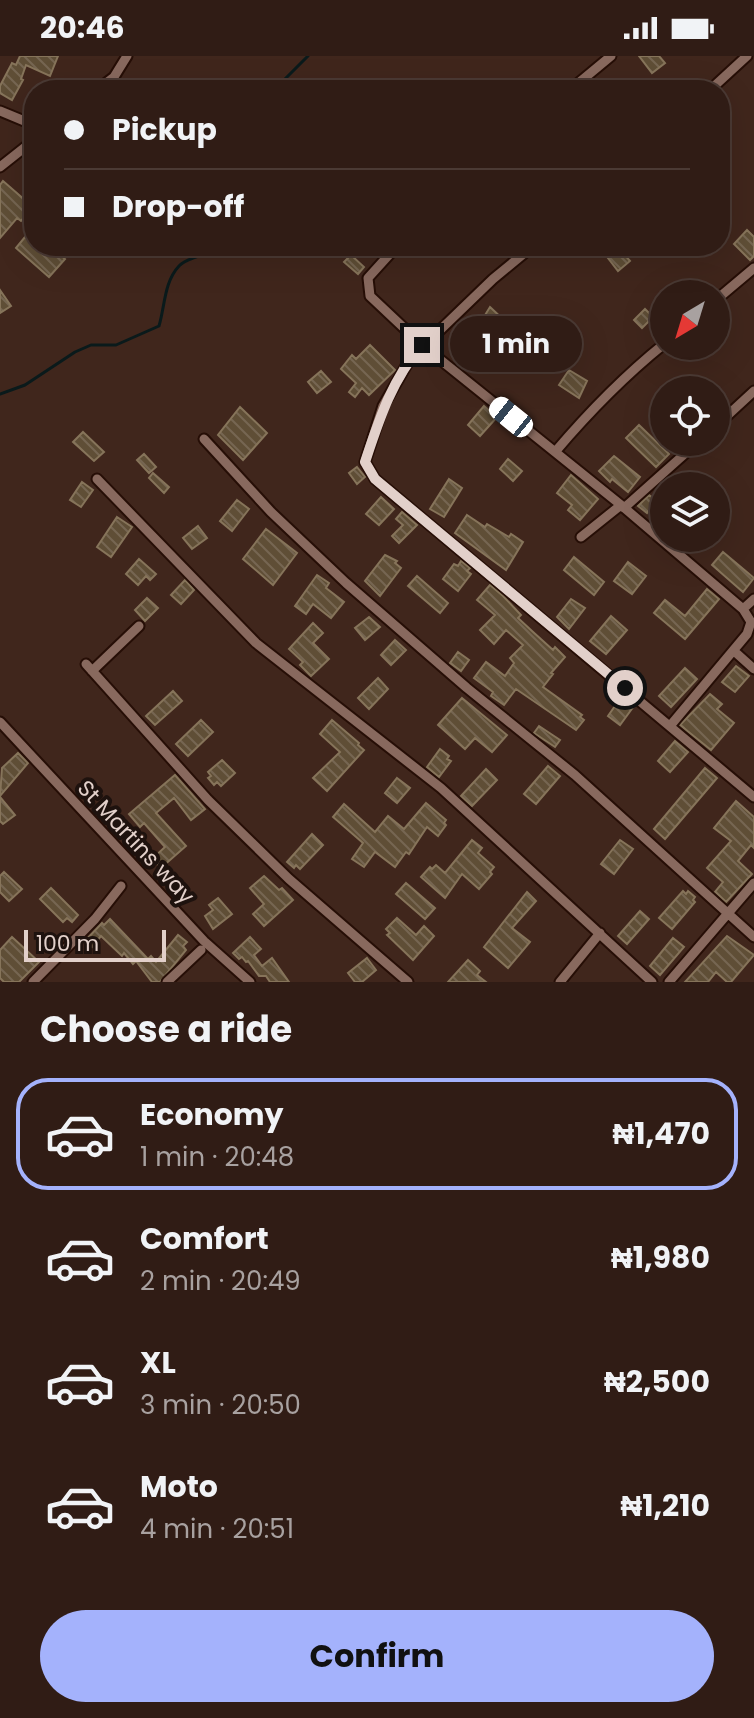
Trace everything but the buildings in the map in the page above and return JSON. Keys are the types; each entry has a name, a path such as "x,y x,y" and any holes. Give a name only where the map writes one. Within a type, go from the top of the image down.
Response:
{"street":[{"path":"110,80 127,56"},
{"path":"582,80 611,56"},
{"path":"721,80 747,56"},
{"path":"0,111 24,121"},
{"path":"0,167 24,148"},
{"path":"388,256 368,278 370,296 422,345 623,506 743,609 751,622 747,634 734,651 670,726"},
{"path":"522,256 410,359 383,406 365,462 375,479 754,797"},
{"path":"730,288 754,268"},
{"path":"555,452 592,408 650,355"},
{"path":"730,413 754,391"},
{"path":"204,439 271,512 346,583 467,688 575,775 754,937"},
{"path":"581,537 682,456"},
{"path":"97,479 256,643 441,788 652,982"},
{"path":"743,609 754,599"},
{"path":"139,626 89,667 208,800 289,879 408,982"},
{"path":"734,651 754,669"},
{"name":"St Martins way","path":"0,722 193,930 250,982"},
{"path":"669,982 754,883"},
{"path":"33,982 95,919 121,886"},
{"path":"560,982 600,933"},
{"path":"167,982 201,950"}],"waterway":[{"path":"284,80 308,56"},
{"path":"0,394 25,385 91,345 116,345 159,326 174,272 183,263 199,256"}],"route":[{"path":"422,345 410,359 383,406 365,462 375,479 625,688"}]}
